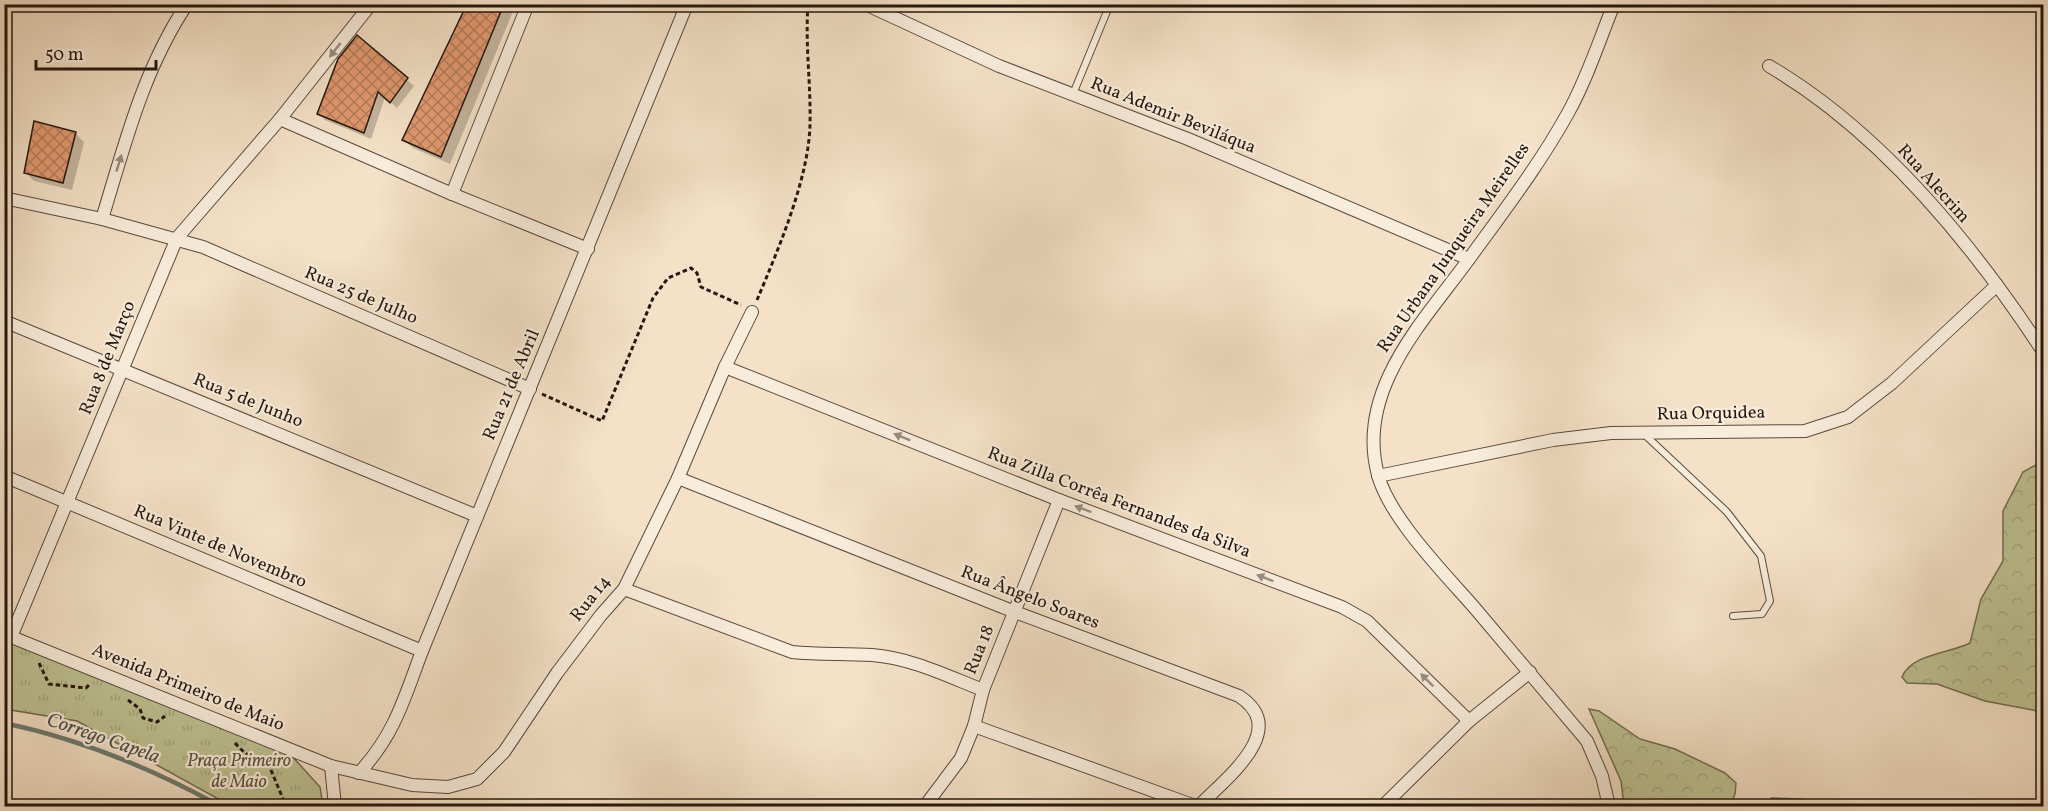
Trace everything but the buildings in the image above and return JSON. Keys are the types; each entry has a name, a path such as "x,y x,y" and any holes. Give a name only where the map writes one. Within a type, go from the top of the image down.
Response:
{"street":[{"path":"4,11 10,4"},
{"path":"102,219 143,84 170,28 187,4"},
{"name":"Rua 8 de Março","path":"8,635 68,502 177,238 280,119 371,4"},
{"path":"452,194 528,4"},
{"name":"Rua 21 de Abril","path":"359,773 380,751 394,726 422,651 687,4"},
{"name":"Rua Ademir Beviláqua","path":"865,4 999,66 1188,139 1468,259"},
{"name":"Rua Urbana Junqueira Meirelles","path":"1609,807 1602,776 1587,741 1431,558 1393,508 1378,476 1373,440 1377,405 1392,369 1415,330 1468,259 1569,112 1614,4"},
{"name":"Rua Alecrim","path":"1769,66 1808,89 1869,140 1932,207 1997,285 2043,353"},
{"path":"280,119 452,194 588,249"},
{"name":"Rua 25 de Julho","path":"4,198 177,238 530,389"},
{"name":"Rua Orquidea","path":"1378,476 1553,440 1611,433 1805,431 1848,417 1892,383 1997,285"},
{"name":"Rua 14","path":"359,773 412,785 448,787 477,779 504,752 557,674 601,615 624,589 678,478 725,367 752,312"},
{"name":"Rua 5 de Junho","path":"4,321 477,516"},
{"name":"Rua Zilla Corrêa Fernandes da Silva","path":"725,367 1059,500 1342,607 1367,621 1469,722"},
{"name":"Rua Vinte de Novembro","path":"4,476 422,651"},
{"name":"Rua Ângelo Soares","path":"678,478 1015,612 1239,696 1255,709 1259,721 1258,739 1255,746 1197,807"},
{"name":"Rua 18","path":"925,807 961,758 974,726 983,690 1059,500"},
{"path":"624,589 792,652 822,656 871,655 903,660 983,690"},
{"name":"Avenida Primeiro de Maio","path":"8,635 331,766 359,773"},
{"path":"1383,807 1469,722 1530,672"},
{"path":"974,726 1197,807"},
{"path":"331,766 335,807"}],"lane":[{"path":"1073,94 1110,4"},
{"path":"1643,433 1727,513 1761,556 1770,601 1762,614 1733,616"}],"path":[{"path":"530,389 602,421 653,298 668,278 691,268 697,273 701,287 706,291 744,306 750,301 756,303 780,246 800,183 808,138 810,126 806,39 808,4"},
{"path":"38,662 49,684 86,688 93,681 100,685"},
{"path":"122,697 140,709 143,718 157,722 163,715 171,718"},
{"path":"227,739 253,759 268,763 280,762 295,750"},
{"path":"268,763 286,807"}],"green space":[{"path":"2043,461 2043,712 1985,701 1937,684 1907,683 1902,677 1913,664 1931,655 1970,643 1981,599 2003,561 2003,511 2023,472"},
{"name":"Praça Primeiro de Maio","path":"4,640 291,755 320,787 323,806 231,806 77,721 5,709"},
{"path":"1589,709 1599,711 1640,739 1675,749 1725,773 1736,783 1735,794 1730,806 1624,806 1621,781"},
{"path":"1771,798 1802,799 1844,806 1767,806"}],"waterway":[{"name":"Corrego Capela","path":"4,723 60,738 115,757 169,780 220,806"}]}
